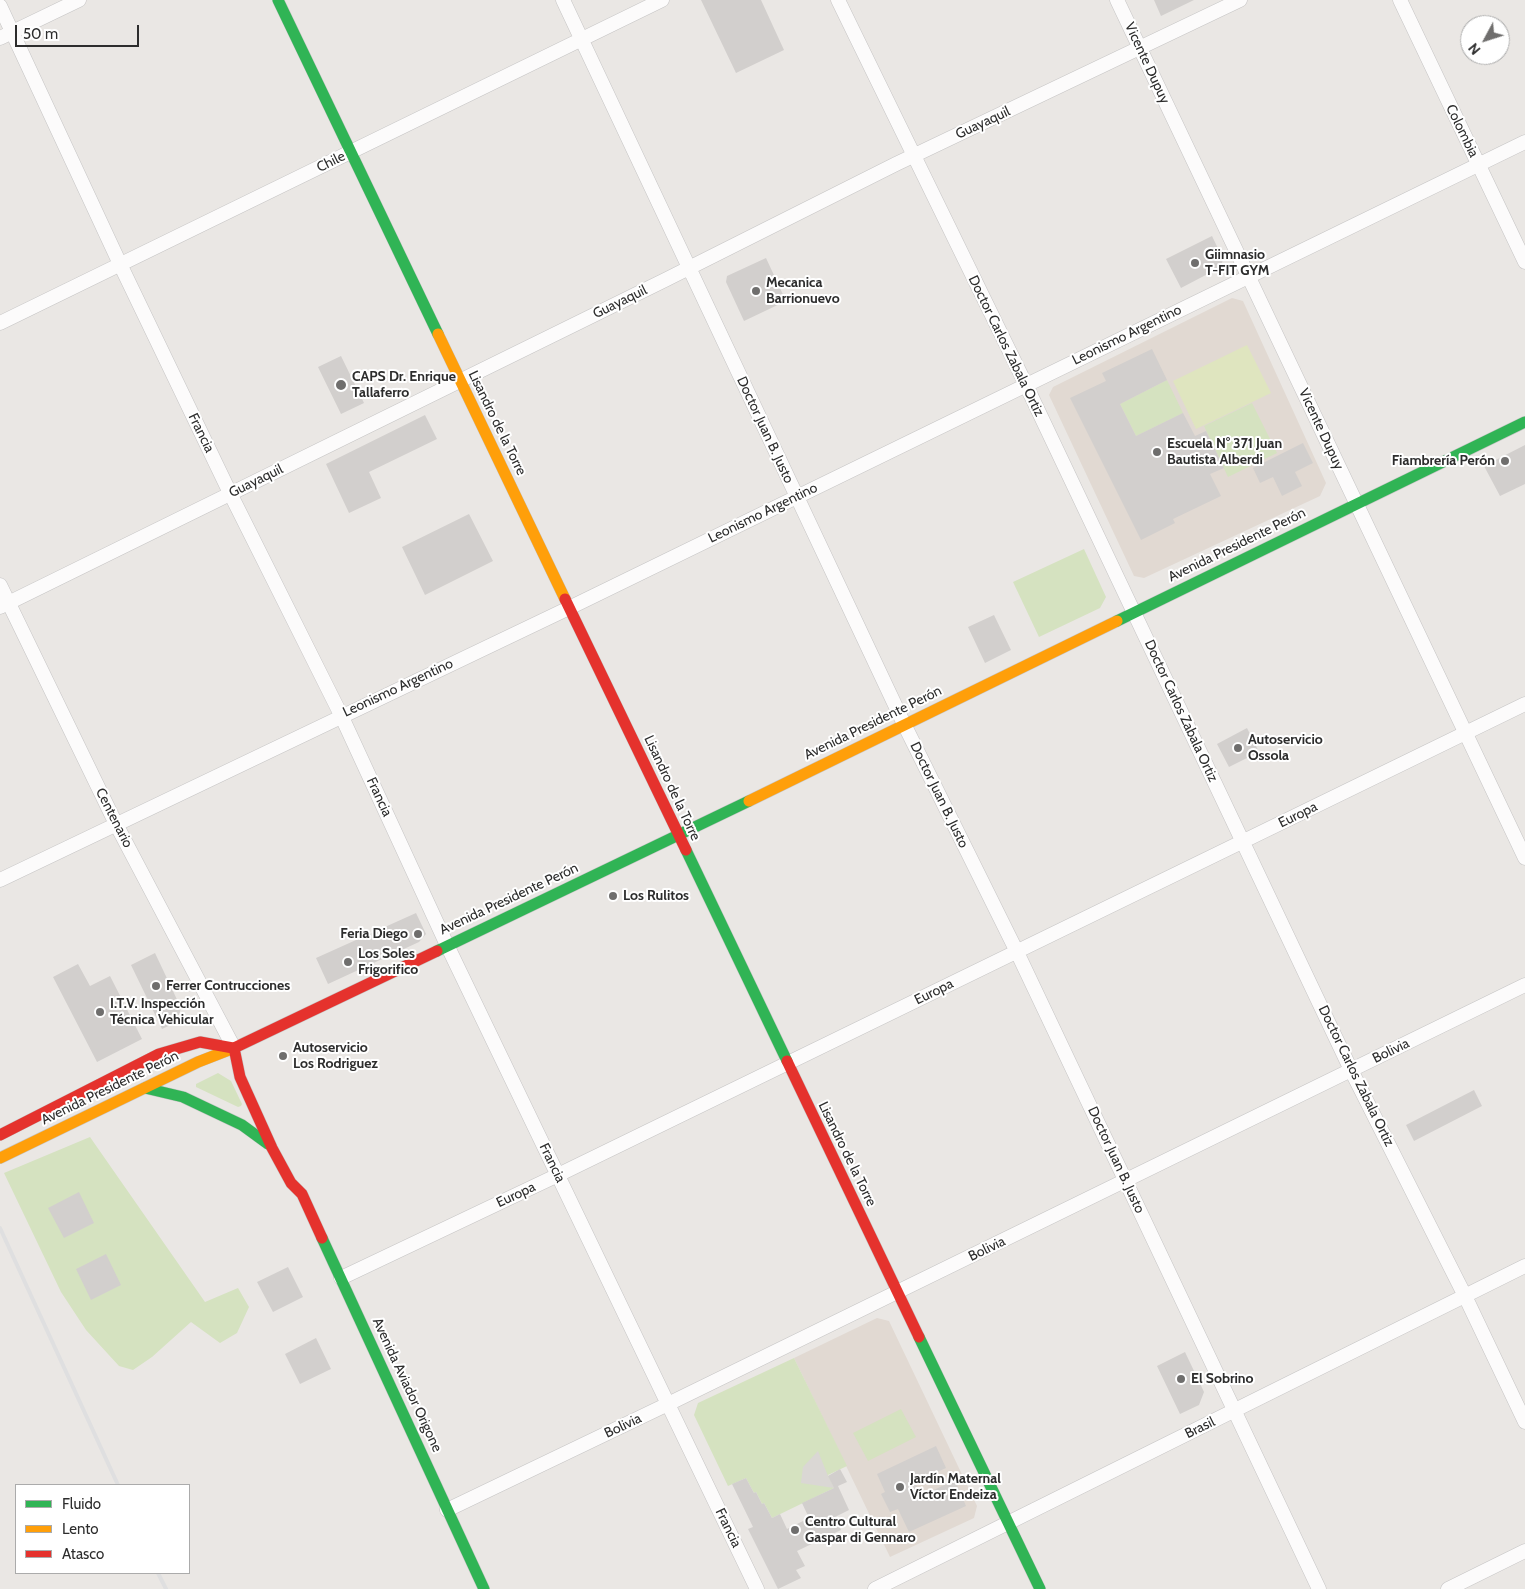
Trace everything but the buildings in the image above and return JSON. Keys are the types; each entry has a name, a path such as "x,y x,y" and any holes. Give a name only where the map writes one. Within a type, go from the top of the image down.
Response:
{"main road":[{"name":"Lisandro de la Torre","path":"278,0 1007,1524 1040,1589"},
{"name":"Avenida Presidente Perón","path":"0,1158 198,1062 234,1048 678,836 1525,422"},
{"name":"Avenida Presidente Perón","path":"0,1135 159,1054 200,1042 234,1048"},
{"path":"234,1048 251,1070"},
{"name":"Avenida Aviador Origone","path":"234,1048 240,1077 272,1148 291,1183 302,1194"},
{"path":"145,1088 183,1096 242,1125 272,1148"},
{"name":"Avenida Aviador Origone","path":"300,1174 302,1194 484,1589"}],"street":[{"path":"6,35 79,0"},
{"name":"Doctor Juan B. Justo","path":"563,0 796,497 904,724 1017,952 1319,1589"},
{"name":"Chile","path":"0,323 662,0"},
{"name":"Doctor Carlos Zabala Ortiz","path":"838,0 1026,385 1352,1070 1465,1296 1525,1422"},
{"name":"Vicente Dupuy","path":"1117,0 1525,858"},
{"name":"Guayaquil","path":"4,605 690,268 913,156 1240,0"},
{"name":"Colombia","path":"1400,0 1525,262"},
{"name":"Francia","path":"0,6 6,35 341,715 447,945 757,1589"},
{"name":"Leonismo Argentino","path":"0,880 341,715 569,608 1525,142"},
{"name":"Centenario","path":"0,585 4,605 116,824 234,1048"},
{"name":"Europa","path":"341,1278 787,1064 1525,704"},
{"name":"Bolivia","path":"448,1510 1525,986"},
{"name":"Brasil","path":"875,1589 1525,1266"},
{"path":"1448,1589 1525,1552"}],"shaded area":[{"path":"1232,298 1243,301 1326,483 1320,496 1144,578 1134,576 1049,395 1053,387"},
{"path":"877,1318 889,1321 977,1506 974,1518 890,1557 794,1358"},
{"path":"818,1451 834,1488 801,1483 803,1467"}],"green space":[{"path":"1247,345 1271,393 1196,429 1173,381"},
{"path":"1167,380 1183,413 1136,436 1120,404"},
{"path":"1252,403 1277,453 1228,477 1204,426"},
{"path":"1084,549 1106,597 1100,608 1039,637 1013,582"},
{"path":"218,1073 231,1081 242,1104 241,1106 238,1107 196,1087 196,1084"},
{"path":"90,1137 205,1302 238,1288 249,1307 237,1333 220,1343 191,1322 152,1357 133,1370 119,1366 86,1330 61,1292 4,1173"},
{"path":"794,1358 847,1466 828,1475 834,1488 772,1518 746,1478 728,1486 694,1415 698,1403"},
{"path":"901,1409 916,1437 868,1461 853,1433"}],"railway":[{"path":"0,1228 118,1484"},
{"path":"158,1574 166,1589"}],"traffic: fast":[{"path":"278,0 438,334"},
{"path":"1117,621 1525,422"},
{"path":"437,951 749,801"},
{"path":"686,850 787,1061"},
{"path":"145,1088 183,1097 242,1125 268,1144"},
{"path":"322,1238 484,1589"},
{"path":"919,1337 1040,1589"}],"traffic: slow":[{"path":"438,334 565,599"},
{"path":"749,801 1117,621"},
{"path":"0,1158 198,1062 234,1048"}],"traffic: jam":[{"path":"565,599 686,850"},
{"path":"234,1048 437,951"},
{"path":"0,1135 159,1054 200,1042 233,1048"},
{"path":"234,1048 240,1077 272,1148 291,1183 302,1194 322,1238"},
{"path":"787,1061 919,1337"}],"place":[{"name":"Giimnasio T-FIT GYM","path":"1195,263"},
{"name":"Mecanica Barrionuevo","path":"756,291"},
{"name":"CAPS Dr. Enrique Tallaferro","path":"341,385"},
{"name":"Escuela N° 371 Juan Bautista Alberdi","path":"1157,452"},
{"name":"Fiambrería Perón","path":"1505,461"},
{"name":"Autoservicio Ossola","path":"1238,748"},
{"name":"Los Rulitos","path":"613,896"},
{"name":"Feria Diego","path":"418,934"},
{"name":"Los Soles Frigorifico","path":"348,962"},
{"name":"Ferrer Contrucciones","path":"156,986"},
{"name":"I.T.V. Inspección Técnica Vehicular","path":"100,1012"},
{"name":"Autoservicio Los Rodriguez","path":"283,1056"},
{"name":"El Sobrino","path":"1181,1379"},
{"name":"Jardín Maternal Víctor Endeiza","path":"900,1487"},
{"name":"Centro Cultural Gaspar di Gennaro","path":"795,1530"}]}
